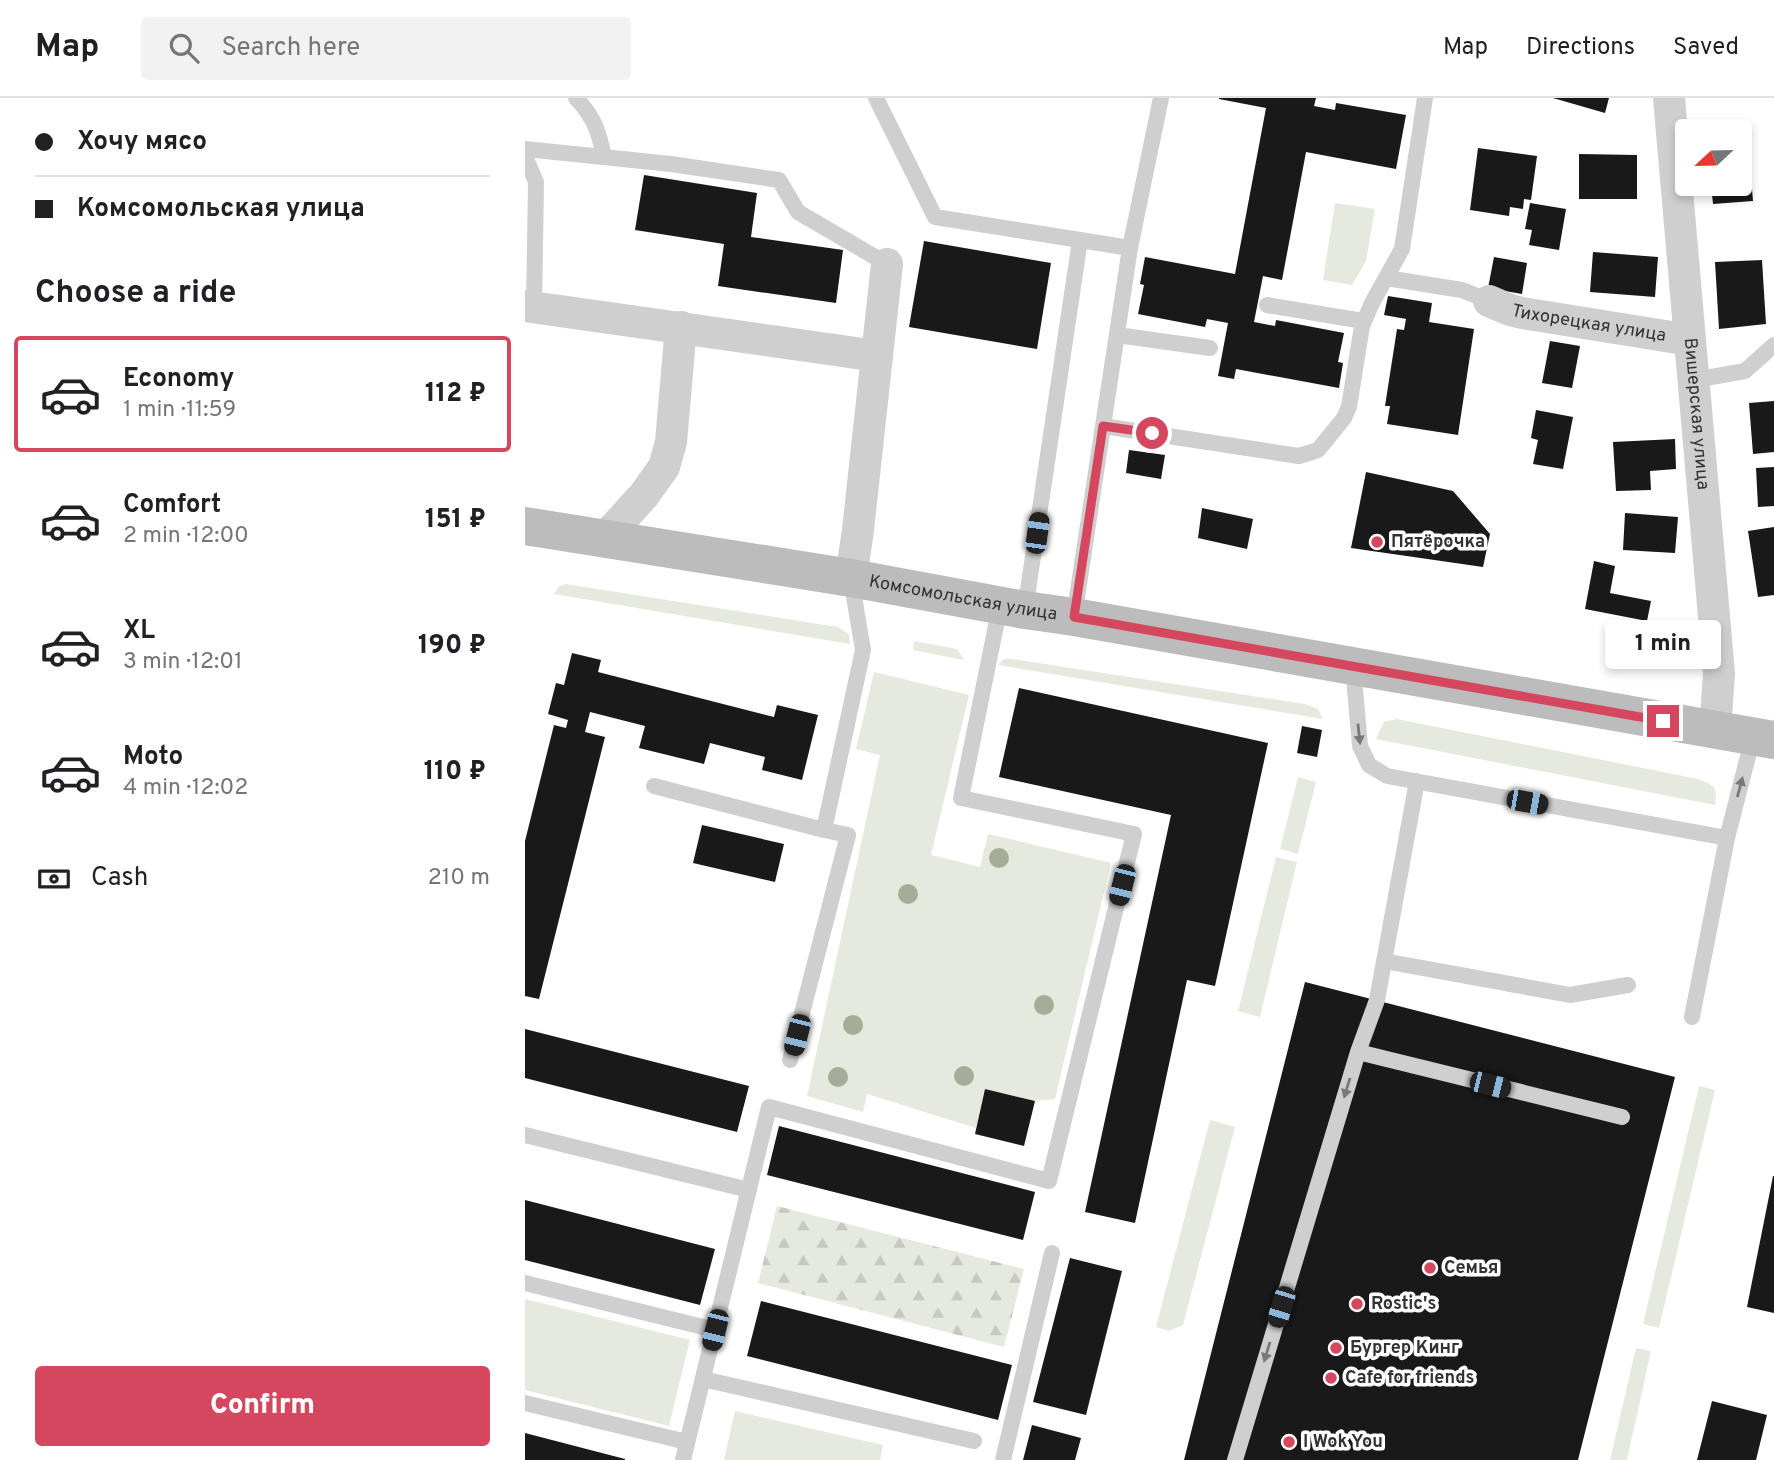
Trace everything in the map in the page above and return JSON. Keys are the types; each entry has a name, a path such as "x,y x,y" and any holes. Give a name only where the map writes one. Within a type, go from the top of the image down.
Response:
{"main road":[{"name":"Комсомольская улица","path":"525,526 1074,617 1764,739"}],"street":[{"name":"Вишерская улица","path":"1669,98 1719,674 1715,730"},
{"path":"851,579 887,264"},
{"name":"Тихорецкая улица","path":"1489,301 1522,313 1690,340"},
{"path":"530,306 877,356"},
{"path":"605,538 644,495 664,467 670,442 681,327"}],"lane":[{"path":"576,98 589,112 599,132 604,157"},
{"path":"876,98 935,216 1130,248"},
{"path":"1074,617 1130,248 1161,98"},
{"path":"1103,426 1300,456 1318,450 1346,413 1363,321 1400,254 1425,98"},
{"path":"525,149 671,164 779,180 798,212 887,264"},
{"path":"525,156 536,182 530,306"},
{"path":"683,1460 769,1107 1049,1181 1134,834 961,798 1012,608 1080,240"},
{"path":"1387,278 1462,290 1489,301"},
{"path":"1267,305 1363,321"},
{"path":"1117,335 1210,348"},
{"path":"1694,380 1745,371 1774,345"},
{"path":"824,830 863,650 851,579"},
{"path":"1353,666 1360,746 1370,765 1387,776 1727,838"},
{"path":"1692,1017 1727,838 1764,739"},
{"path":"1235,1460 1358,1052 1377,1000 1417,781"},
{"path":"654,786 848,835 790,1060"},
{"path":"1384,961 1570,995 1628,985"},
{"path":"1358,1052 1622,1117"},
{"path":"525,1135 749,1190"},
{"path":"1003,1460 1052,1253"},
{"path":"525,1283 715,1330"},
{"path":"703,1379 974,1441"},
{"path":"525,1403 687,1443"}],"green space":[{"path":"1335,203 1375,209 1366,261 1352,285 1323,280"},
{"path":"566,584 838,627 849,634 850,644 554,594 559,586"},
{"path":"914,641 957,649 964,660 913,650"},
{"path":"1004,659 1305,704 1318,709 1323,719 998,665"},
{"path":"874,672 969,695 931,855 980,867 988,834 1111,863 1055,1099 1035,1101 985,1089 976,1128 867,1094 863,1112 807,1096 880,755 856,749"},
{"path":"1397,719 1698,779 1714,788 1715,805 1376,739 1384,722"},
{"path":"1298,777 1316,782 1298,854 1280,849"},
{"path":"1276,857 1297,862 1260,1017 1238,1011"},
{"path":"1699,1086 1715,1090 1659,1328 1643,1324"},
{"path":"1210,1120 1235,1127 1183,1325 1169,1331 1156,1327"},
{"path":"777,1206 1024,1269 1004,1347 758,1283"},
{"path":"525,1299 690,1340 669,1426 525,1390"},
{"path":"1636,1348 1651,1351 1627,1460 1610,1460"},
{"path":"735,1411 883,1445 880,1460 724,1460"}],"building":[{"path":"1219,98 1316,98 1314,106 1335,110 1336,103 1406,115 1396,169 1306,152 1282,280 1263,276 1254,322 1275,326 1276,320 1344,333 1338,362 1343,363 1339,388 1236,369 1234,379 1218,376 1228,323 1207,319 1205,327 1138,314 1144,285 1140,284 1145,257 1235,274 1266,108"},
{"path":"1553,98 1609,98 1605,113"},
{"path":"1478,148 1537,156 1531,200 1524,199 1523,209 1510,207 1509,216 1470,210"},
{"path":"1579,154 1637,155 1637,199 1579,199"},
{"path":"644,175 757,193 751,237 843,250 836,303 718,286 724,244 635,230"},
{"path":"1752,188 1753,201 1713,204 1712,196 1752,196"},
{"path":"1530,203 1566,209 1559,250 1529,245 1532,230 1525,229"},
{"path":"924,241 1051,263 1037,349 909,327"},
{"path":"1593,252 1658,257 1655,297 1590,292"},
{"path":"1494,257 1527,263 1522,294 1488,288"},
{"path":"1762,260 1766,324 1719,329 1715,262"},
{"path":"1388,296 1432,303 1429,322 1474,329 1458,435 1387,424 1390,406 1385,406 1397,329 1404,330 1406,319 1384,315"},
{"path":"1550,341 1580,346 1572,388 1542,383"},
{"path":"1774,401 1774,452 1753,454 1749,403"},
{"path":"1536,410 1573,417 1563,469 1533,464 1538,440 1531,438"},
{"path":"1675,439 1676,469 1650,471 1651,490 1616,491 1613,442"},
{"path":"1129,450 1165,455 1161,479 1126,473"},
{"path":"1774,467 1774,506 1758,507 1756,468"},
{"path":"1366,472 1453,491 1490,534 1483,567 1351,548"},
{"path":"1202,508 1253,519 1247,549 1198,538"},
{"path":"1625,513 1678,517 1675,553 1623,550"},
{"path":"1774,527 1774,595 1758,597 1748,531"},
{"path":"1594,561 1615,566 1610,593 1651,601 1647,621 1585,609"},
{"path":"572,653 601,660 598,672 774,717 777,705 818,715 802,780 762,770 765,757 710,743 704,764 639,748 645,726 590,712 585,732 605,737 539,999 525,996 525,841 554,725 566,728 568,720 548,714 556,683 564,685"},
{"path":"1019,688 1268,743 1215,986 1187,980 1135,1223 1085,1212 1171,815 999,777"},
{"path":"1302,726 1322,730 1317,757 1297,753"},
{"path":"702,825 784,844 775,882 693,863"},
{"name":"Семья","path":"1305,982 1675,1077 1578,1460 1184,1460"},
{"path":"525,1029 749,1086 737,1132 525,1078"},
{"path":"985,1089 1035,1101 1024,1146 975,1134"},
{"path":"779,1126 1035,1192 1023,1240 767,1175"},
{"path":"1774,1176 1774,1313 1747,1307"},
{"path":"525,1200 715,1249 700,1305 525,1260"},
{"path":"1070,1258 1122,1271 1086,1415 1033,1402"},
{"path":"761,1301 1012,1365 998,1420 747,1356"},
{"path":"1712,1401 1767,1415 1756,1460 1697,1460"},
{"path":"1032,1425 1081,1438 1075,1460 1023,1460"},
{"path":"525,1433 625,1459 625,1460 525,1460"}],"place":[{"name":"Пятёрочка","path":"1377,542"},
{"name":"Семья","path":"1430,1268"},
{"name":"Rostic's","path":"1357,1304"},
{"name":"Бургер Кинг","path":"1336,1348"},
{"name":"Cafe for friends","path":"1331,1378"},
{"name":"I Wok You","path":"1289,1442"}],"route":[{"path":"1152,433 1103,426 1074,617 1663,721"}]}
